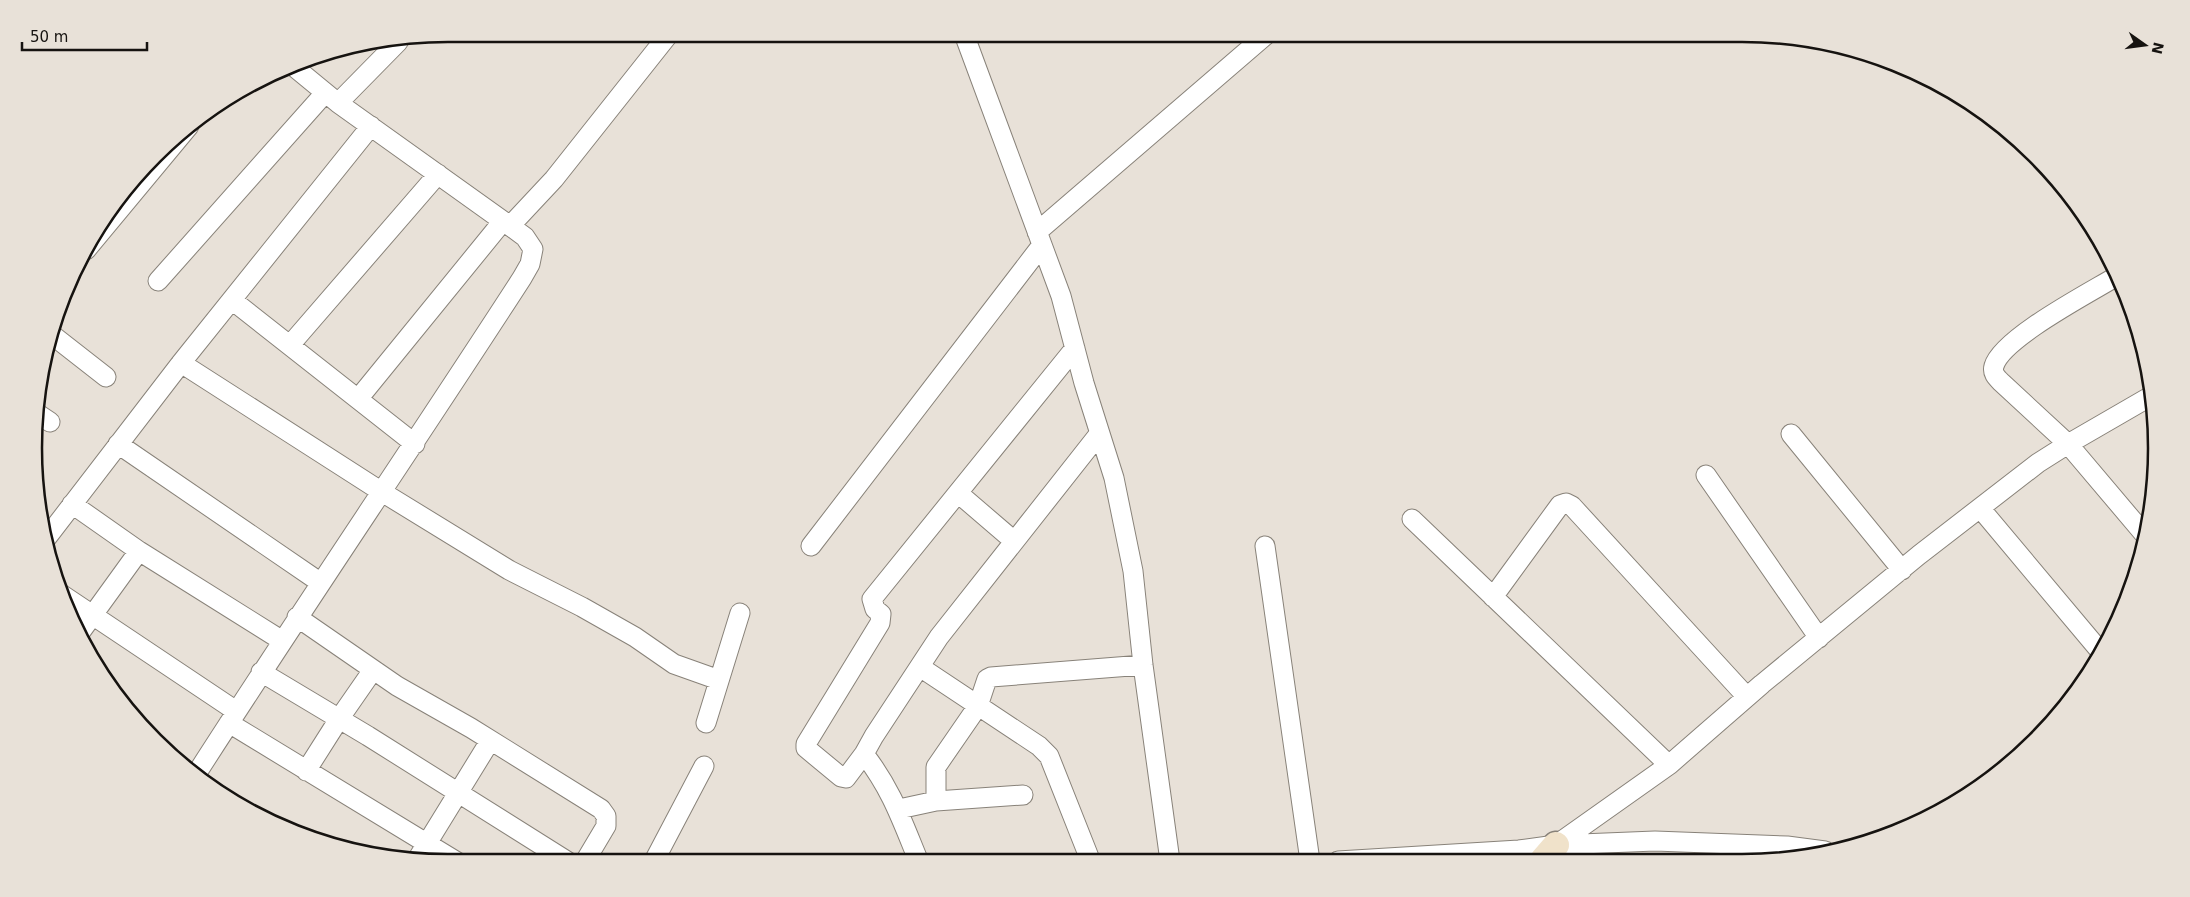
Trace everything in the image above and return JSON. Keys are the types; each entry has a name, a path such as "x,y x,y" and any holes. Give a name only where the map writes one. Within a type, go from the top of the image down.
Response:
{"street":[{"path":"358,398 507,224 554,179 663,42"},
{"path":"967,42 1061,296 1124,518 1133,571 1143,666 1169,854"},
{"path":"811,546 1040,238 1258,42"},
{"path":"158,281 332,98 393,46"},
{"path":"199,769 281,640 415,444 530,264 534,249 525,237 332,98 299,71"},
{"path":"51,532 181,363 371,126"},
{"path":"121,208 156,167"},
{"path":"290,345 438,174"},
{"path":"2111,280 2037,324 2008,346 1998,357 1993,368 1994,375 2068,444 2140,530"},
{"path":"232,300 415,444"},
{"path":"57,339 106,377"},
{"path":"1075,348 872,599 875,609 881,614 880,623 806,744 808,752 841,777 846,778 864,754 939,637 1099,434"},
{"path":"181,363 382,492 509,570 582,607 635,638 674,664 718,680"},
{"path":"1550,852 1669,765 1747,697 1902,570 2038,463 2144,400"},
{"path":"1791,434 1902,570"},
{"path":"118,444 321,583"},
{"path":"1706,475 1819,638"},
{"path":"958,494 1014,541"},
{"path":"1493,597 1560,505 1566,503 1572,506 1747,697"},
{"path":"72,504 139,551 281,640"},
{"path":"1980,508 2096,646"},
{"path":"1412,519 1669,765"},
{"path":"1265,546 1309,854"},
{"path":"84,628 139,551"},
{"path":"72,601 306,771 423,851 490,741"},
{"path":"706,723 740,613"},
{"path":"298,617 397,686 601,809 606,816 606,826 589,854"},
{"path":"936,801 936,767 978,706 987,679 991,677 1143,666"},
{"path":"920,667 1050,756 1088,854"},
{"path":"306,771 373,670"},
{"path":"261,672 556,854"},
{"path":"864,754 880,774 899,809 916,854"},
{"path":"658,854 704,766"},
{"path":"899,809 936,801 1023,794"},
{"path":"1453,854 1519,850 1550,852 1655,841 1787,846 1809,849"}]}
